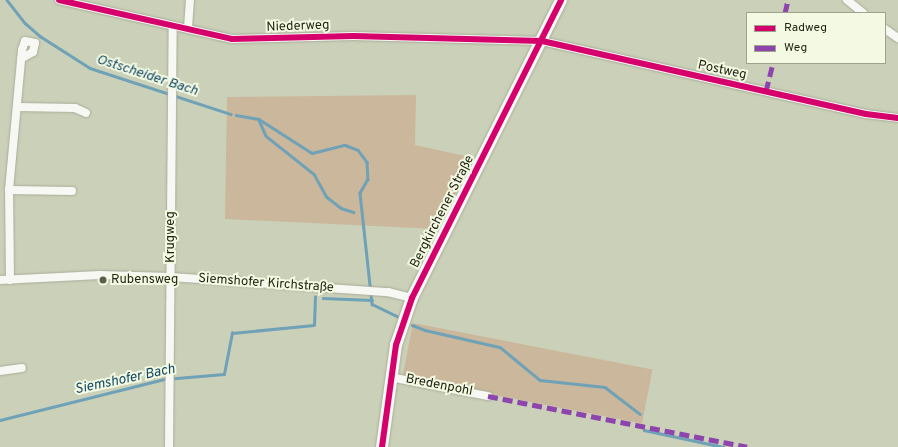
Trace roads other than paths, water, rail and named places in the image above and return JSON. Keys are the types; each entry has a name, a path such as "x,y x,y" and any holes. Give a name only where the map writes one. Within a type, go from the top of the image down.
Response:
{"street":[{"name":"Niederweg","path":"59,0 232,39 353,36 542,41"},
{"path":"188,28 190,0"},
{"name":"Bergkirchener Straße","path":"382,447 390,377 396,345 412,298 542,41 561,0"},
{"path":"847,0 862,12"},
{"name":"Krugweg","path":"169,447 172,89 174,27"},
{"path":"886,30 898,38"},
{"name":"Postweg","path":"542,41 866,114 898,118"},
{"path":"10,280 10,190 22,58"},
{"path":"17,107 75,108 86,113"},
{"path":"10,190 72,191"},
{"name":"Siemshofer Kirchstraße","path":"0,280 100,275 171,277 388,292 412,298"},
{"path":"0,371 22,368"},
{"name":"Bredenpohl","path":"390,377 488,396"}],"waterway":[{"name":"Ostscheider Bach","path":"7,0 25,23 40,36 90,68 231,114"},
{"name":"Ostscheider Bach","path":"236,115 259,119 312,153 345,145 358,150 367,162 368,179 360,193 372,304 397,316"},
{"path":"259,120 266,136 314,174 327,197 341,208 353,212"},
{"name":"Siemshofer Bach","path":"0,420 165,379 224,374 232,333 314,325 315,297"},
{"name":"Siemshofer Bach","path":"323,298 372,300"},
{"name":"Ostscheider Bach","path":"412,325 425,330 500,347 540,380 605,387 640,414"},
{"name":"Ostscheider Bach","path":"644,430 723,447"}],"place":[{"name":"Rubensweg","path":"103,280"}]}
